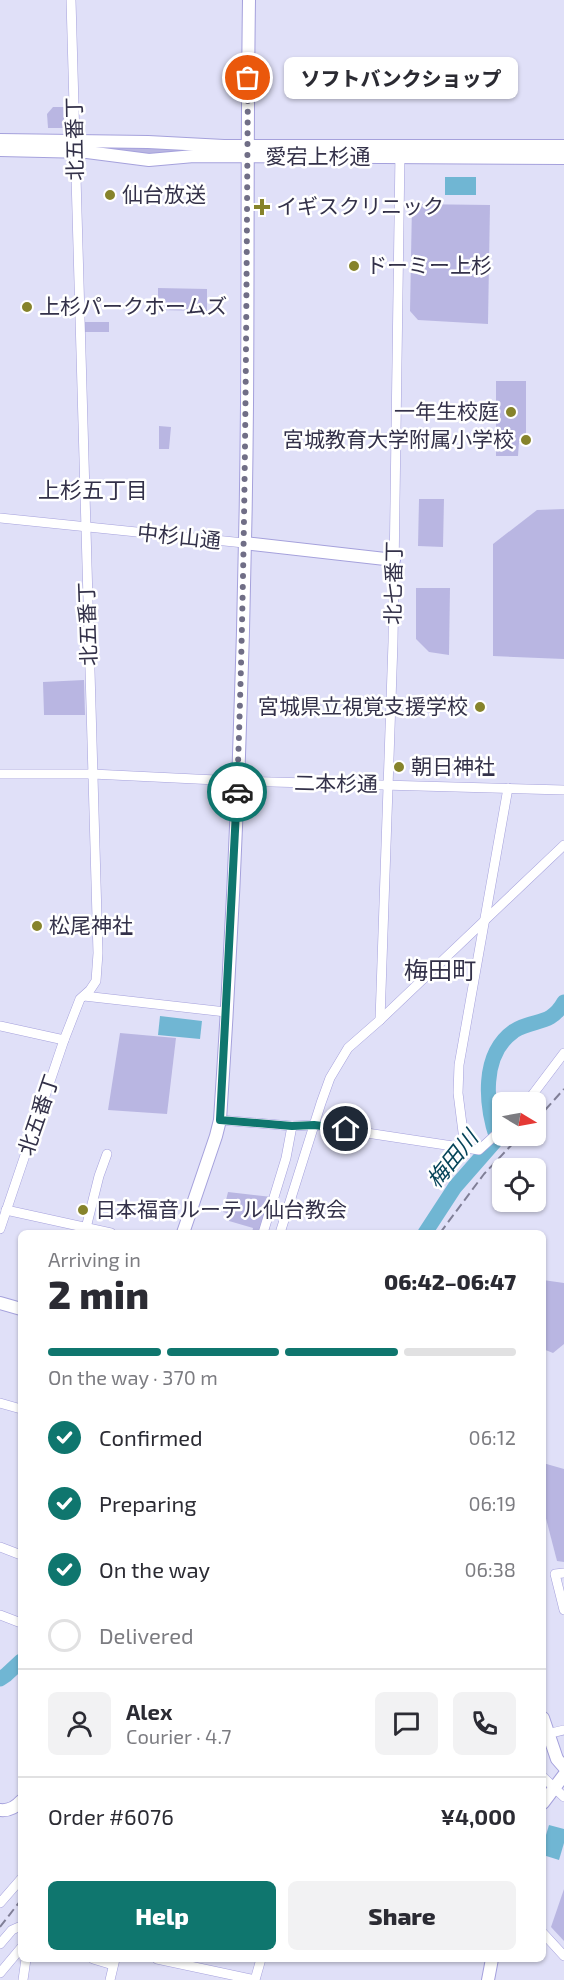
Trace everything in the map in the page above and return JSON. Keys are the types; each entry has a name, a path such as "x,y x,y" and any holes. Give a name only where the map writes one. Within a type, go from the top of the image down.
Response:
{"street":[{"name":"北五番丁","path":"0,1229 64,1040 80,999 96,981 98,953 71,0"},
{"path":"184,1230 220,1120 226,1012 237,781 244,543 249,0"},
{"name":"愛宕上杉通","path":"0,140 75,147 247,152 400,152 564,146"},
{"name":"愛宕上杉通","path":"0,150 75,147 148,160 247,152"},
{"name":"愛宕上杉通","path":"400,152 564,158"},
{"name":"北七番丁","path":"380,1020 394,560 400,152"},
{"name":"中杉山通","path":"0,518 394,560"},
{"name":"二本杉通","path":"0,774 92,774 237,781 564,790"},
{"path":"465,1148 458,1094 459,1065 508,788"},
{"path":"280,1230 330,1078 348,1048 564,845"},
{"path":"84,996 226,1012"},
{"path":"0,1026 64,1040"},
{"path":"535,1092 564,1053"},
{"path":"220,1120 292,1126 314,1125 480,1150 492,1138"},
{"path":"264,1230 286,1158 292,1126"},
{"path":"86,1228 107,1154"},
{"path":"6,1210 96,1230"},
{"path":"0,1303 18,1308"},
{"path":"0,1403 18,1408"},
{"path":"0,1547 18,1554"},
{"path":"564,1573 555,1575 564,1610"},
{"path":"0,1615 18,1622"},
{"path":"546,1730 557,1759 564,1767"},
{"path":"547,1734 564,1730"},
{"path":"546,1799 564,1775"},
{"path":"546,1780 564,1797"},
{"path":"0,1810 6,1810 18,1804"},
{"path":"0,1904 18,1883"},
{"path":"0,1944 12,1930 18,1927"},
{"path":"546,1936 564,1956"},
{"path":"0,1973 18,1952"},
{"path":"23,1980 26,1962"},
{"path":"110,1980 114,1962"},
{"path":"171,1962 255,1980 260,1962"},
{"path":"488,1980 491,1962"}],"shaded area":[{"path":"53,107 68,107 69,128 48,128 47,114"},
{"path":"110,145 173,148 181,152 129,153 110,148"},
{"path":"445,177 476,177 476,195 445,195"},
{"path":"412,204 490,205 488,324 418,320 410,311"},
{"path":"158,288 207,289 207,311 158,310"},
{"path":"85,322 109,322 109,332 85,332"},
{"name":"一年生校庭","path":"496,381 526,381 526,442 519,442 518,456 496,456"},
{"path":"159,426 171,427 169,449 159,449"},
{"path":"419,499 444,499 443,547 418,546"},
{"path":"564,509 564,659 493,656 493,544 537,510"},
{"path":"416,588 450,588 449,655 429,652 416,639"},
{"path":"84,680 85,715 44,715 43,682"},
{"path":"160,1016 202,1021 200,1039 158,1035"},
{"path":"120,1033 176,1038 167,1114 108,1110"},
{"path":"228,1192 272,1197 262,1230 253,1230 253,1228 229,1221 230,1214 223,1212"},
{"path":"546,1280 564,1283 564,1344 553,1353 546,1350"},
{"path":"546,1464 564,1469 564,1562 557,1561 546,1519"},
{"path":"549,1825 564,1829 564,1843 559,1860 546,1856 546,1835"},
{"path":"564,1889 564,1941 551,1927"}],"waterway":[{"name":"梅田川","path":"427,1230 455,1187 497,1139 490,1112 489,1097 491,1067 495,1053 514,1031 547,1019 559,1010 564,1002"},
{"name":"梅田川","path":"0,1679 18,1664"}],"railway":[{"path":"546,1109 564,1089"},
{"path":"442,1230 484,1174 511,1146"},
{"path":"0,1927 18,1904"}],"way so far":[{"path":"237,792 247,416 248,78"}],"place":[{"name":"ソフトバンクショップ","path":"248,78"},
{"name":"仙台放送","path":"110,195"},
{"name":"イギスクリニック","path":"262,207"},
{"name":"ドーミー上杉","path":"354,266"},
{"name":"上杉パークホームズ","path":"27,307"},
{"name":"一年生校庭","path":"511,412"},
{"name":"宮城教育大学附属小学校","path":"526,440"},
{"name":"宮城県立視覚支援学校","path":"480,707"},
{"name":"朝日神社","path":"399,767"},
{"name":"松尾神社","path":"37,926"},
{"name":"日本福音ルーテル仙台教会","path":"83,1210"}],"district":[{"name":"上杉五丁目","path":"93,490"},
{"name":"梅田町","path":"440,971"}],"route":[{"path":"237,792 220,1120 346,1129"}]}
